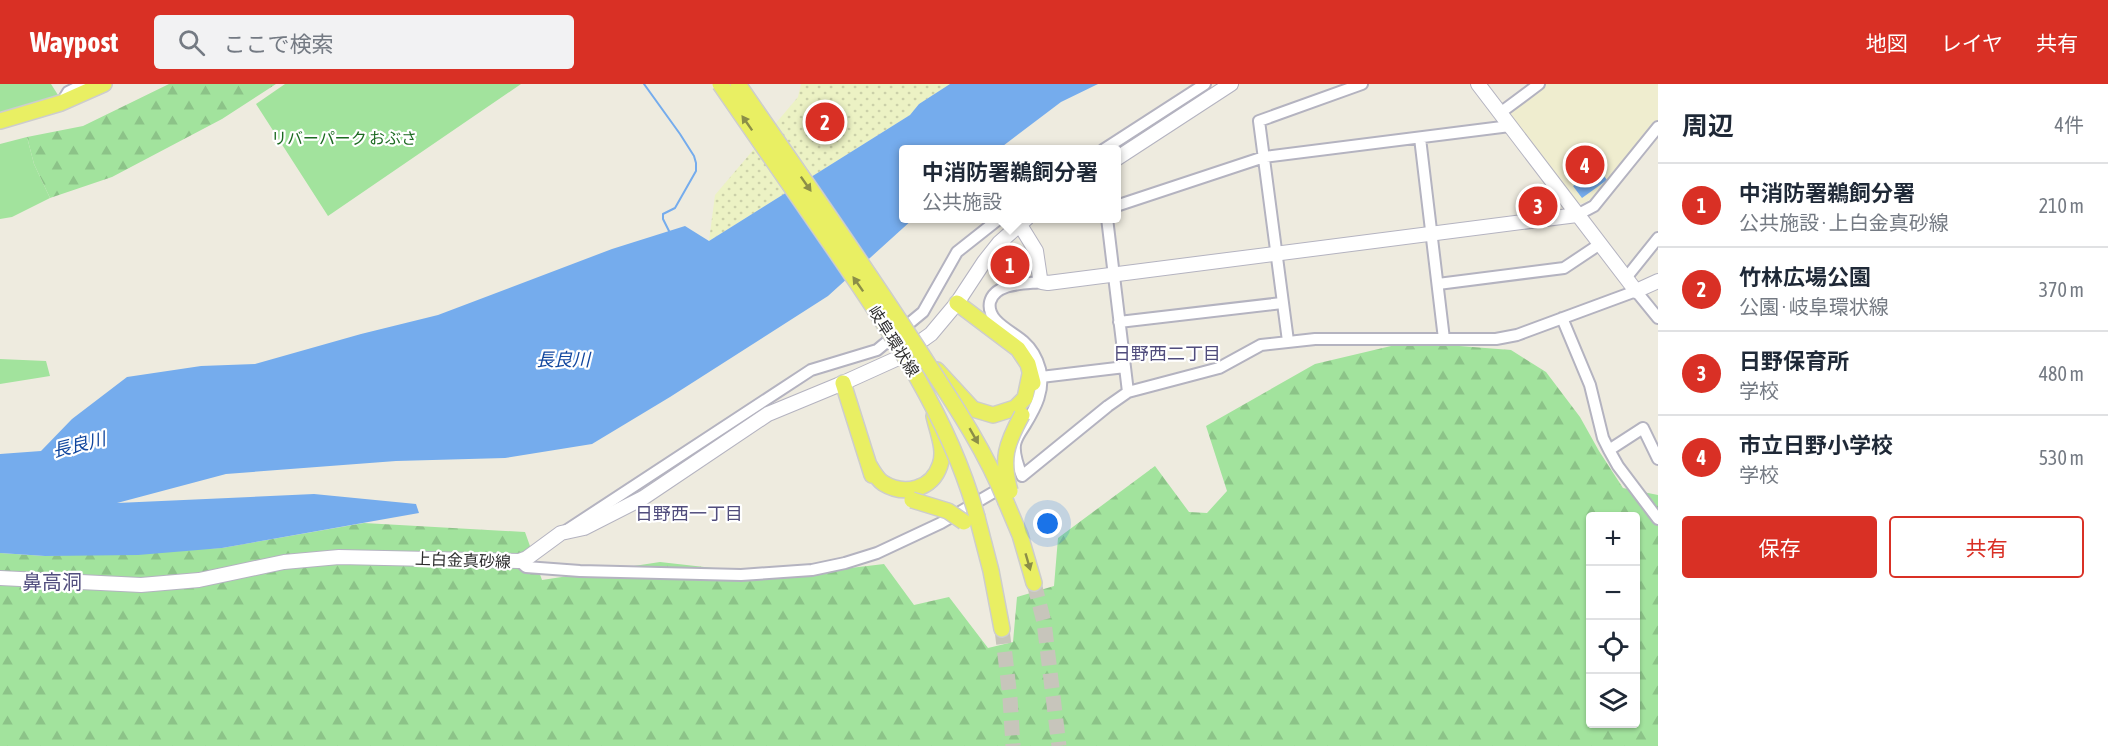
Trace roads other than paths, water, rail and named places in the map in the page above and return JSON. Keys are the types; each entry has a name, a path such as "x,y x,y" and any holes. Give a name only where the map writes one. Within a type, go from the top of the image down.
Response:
{"main road":[{"path":"0,121 61,103 104,84"},
{"name":"岐阜環状線","path":"720,84 880,317 932,405 971,495 970,520 1001,622"},
{"name":"岐阜環状線","path":"738,84 920,351 982,451 1009,500 1034,583"},
{"path":"1121,156 1231,84"},
{"path":"1478,84 1636,291 1658,281"},
{"path":"1024,223 1036,250 1040,278 1042,282 1048,283 1577,215"},
{"name":"上白金真砂線","path":"0,578 141,585 199,580 284,562 339,557 519,561 527,558 561,533 584,528 643,498 768,414 896,359 931,334 957,303 999,243 1023,223"},
{"path":"957,303 1018,349 1036,376 1034,386 1018,411 1006,447 1009,500"},
{"path":"920,351 973,409 993,415 1018,411"},
{"path":"843,383 876,485 885,492 911,495 970,520"},
{"path":"911,495 935,476 941,465 942,451 932,405"}],"street":[{"path":"61,103 68,92 84,84"},
{"path":"1111,145 1204,84"},
{"path":"1288,341 1259,121 1362,84"},
{"path":"1500,113 1539,84"},
{"path":"1121,204 1264,157 1510,126"},
{"path":"1577,215 1594,206 1658,127"},
{"path":"1420,138 1444,339"},
{"path":"561,533 811,370 877,350 923,312 957,252 995,223"},
{"path":"1107,223 1128,392"},
{"path":"1626,278 1658,238"},
{"path":"1438,284 1564,268 1600,244"},
{"path":"1022,476 1015,452 1015,441 1038,401 1034,353 1024,342 998,322 991,314 990,303 994,294 1001,288 1042,282"},
{"path":"519,561 526,567 580,571 741,575 812,570 845,563 877,553 941,523 1022,476 1128,392 1219,368 1261,345 1315,339 1496,339 1517,335 1636,291 1658,318"},
{"path":"1119,322 1282,303"},
{"path":"1562,318 1590,385 1609,450 1618,466 1658,519"},
{"path":"1036,376 1125,367"},
{"path":"1609,450 1643,428 1658,459"}],"water":[{"name":"長良川","path":"950,84 1098,84 1061,102 1004,145 899,145 899,223 909,223 828,296 592,444 505,458 396,461 226,474 117,503 314,494 416,504 419,513 222,548 138,555 45,556 0,553 0,454 41,451 72,419 127,377 201,366 255,364 438,315 612,249 685,226 709,241 910,115 919,104"},
{"path":"1598,168 1607,180 1582,198 1573,186"}],"waterway":[{"path":"644,84 680,134 696,163 696,171 675,208 663,214 670,233"}],"tunnel":[{"path":"1034,583 1044,622 1059,746"},
{"path":"1002,629 1013,746"}],"place":[{"name":"竹林広場公園","path":"825,122"},
{"name":"市立日野小学校","path":"1585,165"},
{"name":"日野保育所","path":"1538,206"},
{"name":"中消防署鵜飼分署","path":"1010,265"}],"district":[{"name":"日野西二丁目","path":"1167,354"},
{"name":"日野西一丁目","path":"689,514"},
{"name":"鼻高洞","path":"52,582"}],"park label":[{"name":"リバーパーク おぶさ","path":"344,138"}]}
